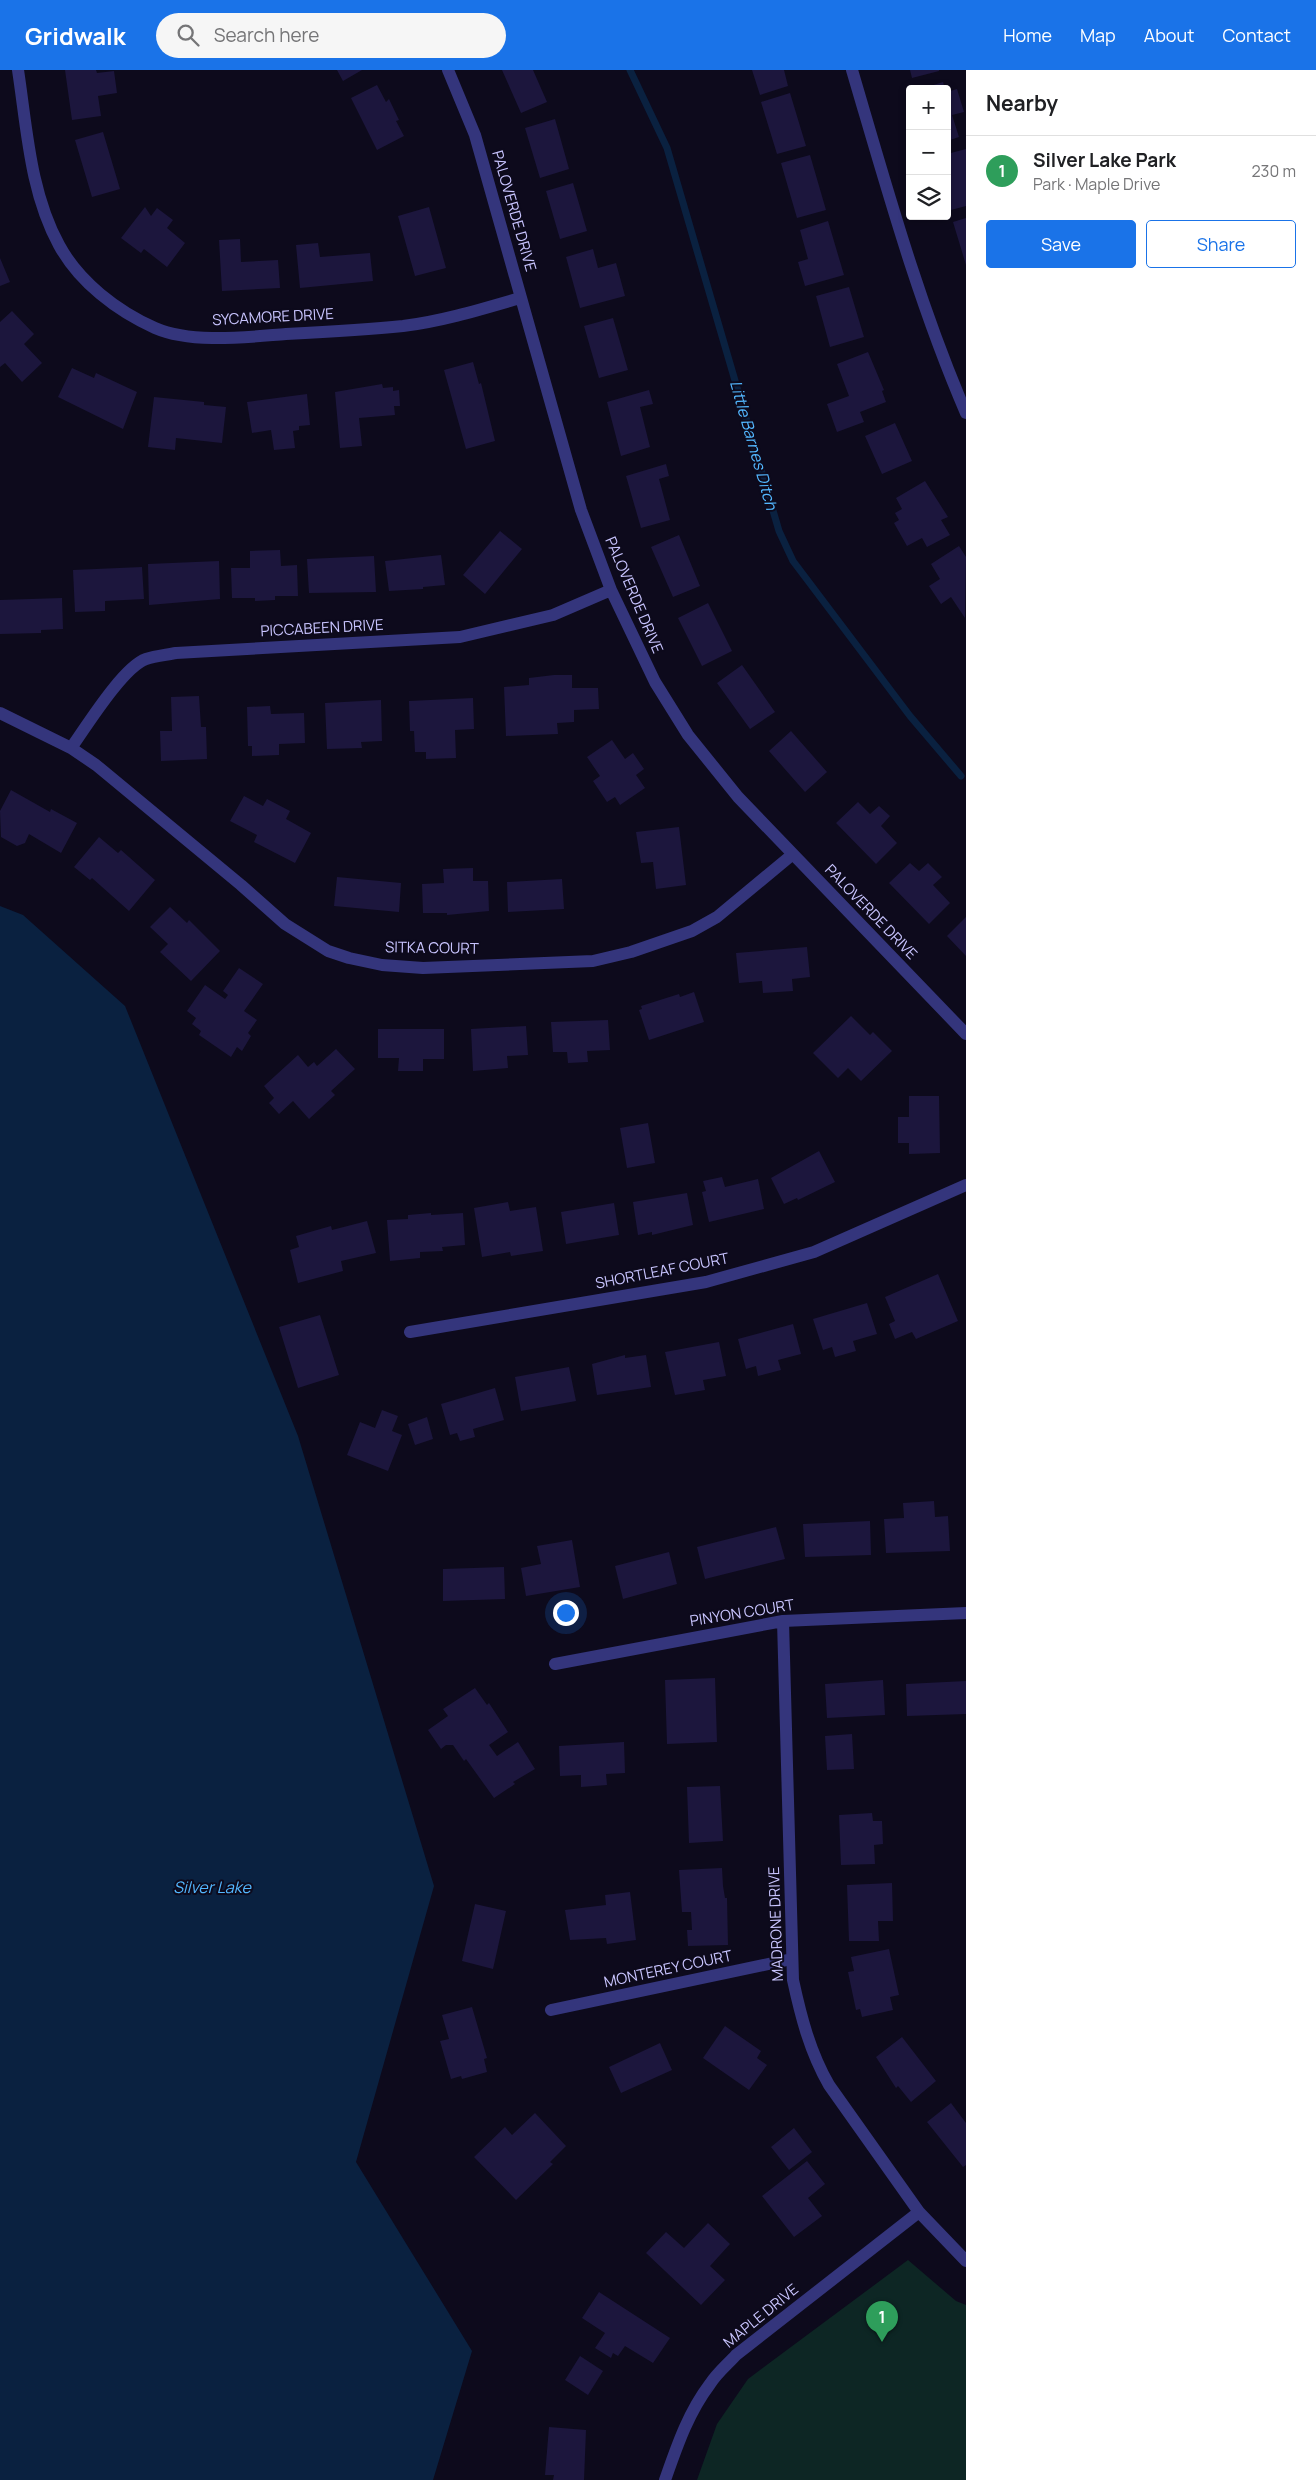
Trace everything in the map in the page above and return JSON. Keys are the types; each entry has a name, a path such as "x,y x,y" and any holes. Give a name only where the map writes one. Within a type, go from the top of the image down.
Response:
{"street":[{"name":"SYCAMORE DRIVE","path":"18,70 31,159 42,209 60,247 85,282 119,307 156,328 193,337 240,338 404,326 461,315 520,298"},
{"name":"PALOVERDE DRIVE","path":"448,70 475,135 506,238 520,298 581,510 611,590 655,682 688,735 738,797 966,1034"},
{"path":"852,70 901,235 932,328 966,413"},
{"name":"PICCABEEN DRIVE","path":"71,748 121,680 133,667 144,659 176,653 460,637 553,615 611,590"},
{"name":"SITKA COURT","path":"0,713 71,748 96,765 241,885 285,924 328,951 349,958 382,965 423,968 593,961 631,952 677,937 717,917 793,854"},
{"name":"SHORTLEAF COURT","path":"410,1332 706,1282 814,1252 966,1185"},
{"name":"PINYON COURT","path":"555,1664 783,1621 966,1612"},
{"name":"MADRONE DRIVE","path":"783,1621 792,1960 793,1980 803,2027 820,2070 919,2212 966,2261"},
{"name":"MONTEREY COURT","path":"551,2010 792,1960"},
{"name":"MAPLE DRIVE","path":"665,2480 680,2438 694,2407 710,2382 736,2355 919,2212"}],"green space":[{"path":"908,2260 956,2301 966,2305 966,2480 697,2480 717,2424 748,2379"}],"water":[{"name":"Silver Lake","path":"0,906 23,915 125,1006 298,1436 434,1886 356,2162 472,2351 433,2480 0,2480"}],"building":[{"path":"65,70 96,70 97,73 114,71 117,93 98,96 101,116 72,120"},
{"path":"337,70 362,70 343,81"},
{"path":"502,70 533,70 547,102 521,113"},
{"path":"752,70 784,70 788,86 760,95"},
{"path":"910,70 939,70 939,71 912,78"},
{"path":"377,85 386,102 389,99 399,120 396,121 404,136 377,150 351,98"},
{"path":"957,89 964,112 952,115 959,137 951,140 951,130 951,91"},
{"path":"790,93 806,146 777,154 761,102"},
{"path":"555,119 569,169 540,178 525,128"},
{"path":"103,132 120,189 92,197 75,140"},
{"path":"966,149 966,206 951,210 951,175 951,153"},
{"path":"810,155 826,210 797,218 781,163"},
{"path":"573,183 587,231 560,239 546,191"},
{"path":"145,207 151,216 157,208 173,220 167,228 185,243 167,267 144,249 141,253 121,238"},
{"path":"429,207 446,268 415,276 398,216"},
{"path":"966,218 966,265 953,222"},
{"path":"828,221 844,275 805,286 798,262 808,259 800,230"},
{"path":"240,239 241,262 278,260 280,288 222,291 219,240"},
{"path":"318,243 320,257 370,253 373,281 300,288 296,245"},
{"path":"593,249 598,268 616,263 625,296 580,308 566,257"},
{"path":"0,258 10,282 0,286"},
{"path":"849,287 864,337 830,347 816,296"},
{"path":"12,311 34,334 24,344 42,363 22,382 5,363 0,367 0,322"},
{"path":"613,318 628,370 599,378 584,326"},
{"path":"868,352 884,390 882,391 886,402 860,412 864,422 837,432 827,404 849,396 837,364"},
{"path":"473,362 479,384 481,383 495,441 466,449 444,370"},
{"path":"72,368 94,378 96,373 137,392 123,429 58,397"},
{"path":"382,384 383,388 393,387 393,391 399,390 400,406 394,406 395,415 359,418 362,446 340,448 335,392"},
{"path":"649,390 653,404 640,407 650,447 621,456 607,402"},
{"path":"307,394 310,425 299,426 299,430 293,431 295,448 274,450 271,430 252,433 247,402"},
{"path":"154,397 204,402 204,405 226,407 222,443 176,438 175,450 148,447"},
{"path":"895,423 912,461 882,474 865,436"},
{"path":"666,464 669,476 659,479 670,520 641,528 626,476"},
{"path":"925,481 948,517 941,520 950,535 927,547 922,538 907,546 894,523 899,520 895,513 902,509 896,498"},
{"path":"500,531 522,549 485,594 463,575"},
{"path":"679,535 700,586 673,597 651,547"},
{"path":"959,546 966,557 965,618 951,597 941,604 929,586 940,579 931,564"},
{"path":"280,550 281,566 297,565 298,596 275,596 275,600 255,601 255,598 232,598 231,568 250,568 250,551"},
{"path":"441,555 445,585 423,587 423,589 389,591 385,561"},
{"path":"374,556 376,592 309,593 307,559"},
{"path":"219,561 220,599 149,605 148,564"},
{"path":"142,567 144,599 105,601 105,611 75,612 73,570"},
{"path":"62,598 63,629 41,630 41,633 0,634 0,600"},
{"path":"708,603 732,651 702,666 678,618"},
{"path":"742,665 775,712 750,729 717,683"},
{"path":"572,675 572,688 598,688 599,709 574,710 574,722 557,723 558,734 506,736 504,687 529,685 529,678"},
{"path":"199,696 201,727 206,727 207,759 161,761 160,731 172,731 171,697"},
{"path":"473,698 474,729 455,730 456,758 426,759 426,752 415,752 414,731 410,731 409,701"},
{"path":"381,700 382,741 361,742 362,748 327,749 325,703"},
{"path":"270,706 271,714 304,713 305,743 279,744 279,755 252,756 252,746 248,746 247,707"},
{"path":"791,731 827,772 805,792 769,751"},
{"path":"612,740 625,759 633,753 644,769 636,775 645,788 620,805 615,797 607,802 593,781 600,776 587,757"},
{"path":"11,790 50,812 51,809 77,823 61,853 29,834 25,843 17,846 1,837 0,811"},
{"path":"244,796 263,806 267,799 290,811 286,819 311,833 295,863 254,842 257,835 230,821"},
{"path":"858,802 870,814 879,806 890,816 881,826 897,843 876,864 836,823"},
{"path":"679,827 686,885 656,889 653,862 641,863 636,832"},
{"path":"99,837 118,853 121,850 155,880 129,911 92,878 90,880 74,867"},
{"path":"910,863 919,871 928,863 942,877 933,885 950,903 929,924 889,883"},
{"path":"473,868 473,881 488,881 489,911 447,915 447,913 423,913 422,884 444,883 443,869"},
{"path":"337,877 401,883 399,912 334,906"},
{"path":"562,879 564,909 508,912 507,882"},
{"path":"170,907 187,923 189,920 220,951 191,981 160,952 168,944 150,927"},
{"path":"966,917 966,956 947,936"},
{"path":"807,947 810,977 792,979 793,991 763,993 762,981 739,983 736,953"},
{"path":"239,968 263,984 244,1011 257,1020 248,1033 251,1036 242,1051 237,1047 231,1057 199,1035 201,1031 192,1024 196,1018 187,1011 205,985 225,999 228,995 223,991"},
{"path":"694,992 704,1022 649,1040 639,1010 642,1009 641,1006 679,994 680,997"},
{"path":"851,1016 870,1035 873,1032 892,1051 861,1081 848,1068 838,1078 813,1053"},
{"path":"608,1020 610,1050 587,1051 588,1062 568,1063 567,1052 553,1052 551,1022"},
{"path":"526,1026 528,1055 507,1056 508,1068 473,1071 471,1029"},
{"path":"378,1029 444,1029 444,1059 423,1059 423,1071 398,1071 399,1058 378,1058"},
{"path":"336,1049 355,1069 331,1091 335,1095 309,1119 293,1101 279,1114 269,1103 274,1098 264,1086 298,1055 308,1067 314,1062 317,1066"},
{"path":"909,1096 939,1096 940,1153 909,1154 909,1143 898,1143 898,1117 909,1117"},
{"path":"648,1123 655,1163 627,1168 620,1128"},
{"path":"819,1151 835,1182 798,1200 797,1198 784,1204 771,1178"},
{"path":"722,1177 725,1187 758,1179 764,1209 709,1222 702,1192 706,1191 703,1181"},
{"path":"687,1193 693,1225 652,1235 652,1232 638,1235 633,1202"},
{"path":"508,1202 510,1211 536,1207 543,1251 511,1256 510,1252 482,1257 474,1208"},
{"path":"614,1203 619,1235 566,1244 561,1212"},
{"path":"431,1213 431,1215 463,1213 465,1245 442,1247 443,1251 420,1252 420,1258 390,1261 387,1220 408,1219 408,1215"},
{"path":"367,1221 376,1253 341,1261 343,1271 298,1283 290,1250 299,1247 296,1236 331,1226 332,1230"},
{"path":"938,1274 958,1321 916,1339 912,1332 895,1339 889,1324 895,1321 885,1297"},
{"path":"867,1303 877,1334 853,1341 856,1351 835,1357 832,1347 823,1350 813,1319"},
{"path":"320,1315 339,1375 298,1388 279,1327"},
{"path":"793,1324 801,1354 778,1360 781,1370 758,1376 756,1366 746,1369 738,1339"},
{"path":"719,1342 726,1376 703,1380 705,1390 675,1395 665,1352"},
{"path":"625,1355 625,1358 646,1355 651,1387 597,1395 592,1364"},
{"path":"569,1367 576,1401 521,1411 515,1377"},
{"path":"495,1388 504,1420 473,1429 475,1437 460,1441 457,1433 450,1435 441,1404"},
{"path":"382,1410 398,1416 392,1431 402,1435 388,1471 347,1455 360,1422 375,1428"},
{"path":"427,1417 433,1439 415,1445 408,1424"},
{"path":"934,1501 935,1517 948,1516 950,1551 886,1553 884,1519 904,1518 903,1503"},
{"path":"870,1521 871,1555 805,1557 803,1524"},
{"path":"776,1527 785,1559 705,1579 697,1547"},
{"path":"572,1540 580,1587 526,1596 521,1568 541,1564 537,1546"},
{"path":"669,1552 677,1584 623,1599 615,1566"},
{"path":"504,1567 505,1599 443,1601 443,1569"},
{"path":"715,1678 717,1742 667,1744 665,1680"},
{"path":"883,1680 885,1715 827,1718 825,1684"},
{"path":"966,1681 966,1714 907,1716 906,1684"},
{"path":"475,1688 487,1705 489,1703 508,1732 489,1745 497,1756 518,1742 535,1769 513,1782 515,1784 494,1798 466,1759 464,1761 453,1745 446,1745 441,1749 428,1730 448,1716 443,1709"},
{"path":"852,1734 854,1769 827,1770 825,1736"},
{"path":"624,1742 625,1773 606,1774 607,1785 581,1787 581,1775 560,1776 559,1746"},
{"path":"720,1786 723,1841 689,1843 687,1787"},
{"path":"872,1813 873,1821 882,1821 883,1844 874,1845 875,1864 841,1865 839,1815"},
{"path":"722,1868 725,1898 727,1898 728,1945 688,1946 687,1930 692,1930 691,1912 682,1912 679,1870"},
{"path":"892,1883 893,1921 878,1921 879,1941 849,1941 847,1885"},
{"path":"630,1892 636,1940 607,1944 606,1938 570,1940 565,1910 606,1905 605,1895"},
{"path":"475,1904 506,1911 493,1969 462,1961"},
{"path":"889,1949 899,1995 890,1997 893,2010 862,2017 860,2009 856,2010 848,1972 854,1971 851,1957"},
{"path":"472,2007 487,2058 484,2059 487,2072 462,2079 461,2076 451,2079 440,2041 449,2039 442,2015"},
{"path":"725,2026 761,2051 757,2058 767,2065 749,2090 703,2058"},
{"path":"902,2037 936,2081 911,2102 898,2086 896,2088 876,2057"},
{"path":"660,2043 672,2070 621,2093 609,2067"},
{"path":"951,2103 966,2123 966,2165 963,2167 927,2122"},
{"path":"535,2113 566,2146 550,2162 553,2164 516,2200 474,2157 505,2127 512,2135"},
{"path":"794,2128 812,2152 789,2170 771,2147"},
{"path":"807,2161 825,2184 808,2198 822,2216 794,2237 762,2196"},
{"path":"708,2223 730,2244 710,2266 725,2280 701,2305 646,2253 666,2232 684,2248"},
{"path":"599,2292 670,2338 653,2363 625,2346 618,2356 613,2353 611,2358 595,2348 605,2333 582,2318"},
{"path":"580,2356 603,2371 588,2395 565,2380"},
{"path":"549,2427 586,2430 584,2480 553,2480 554,2475 545,2475"}],"waterway":[{"name":"Little Barnes Ditch","path":"630,70 667,148 779,531 793,561 910,716 961,776"}],"place":[{"name":"Silver Lake Park","path":"882,2342"}]}
